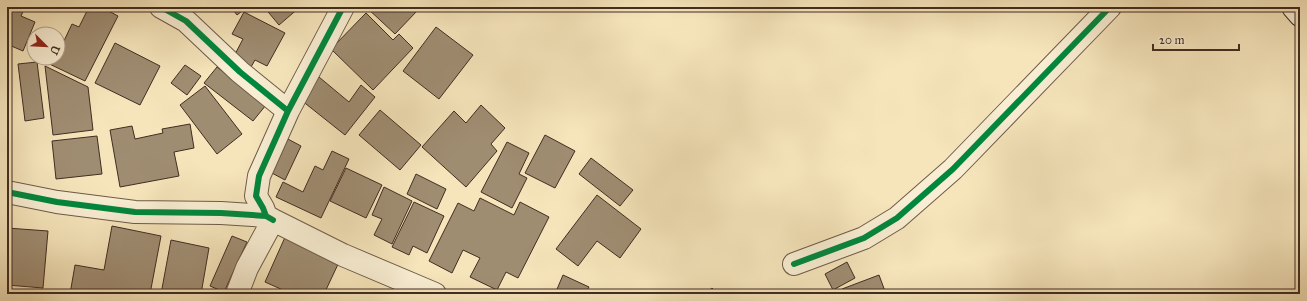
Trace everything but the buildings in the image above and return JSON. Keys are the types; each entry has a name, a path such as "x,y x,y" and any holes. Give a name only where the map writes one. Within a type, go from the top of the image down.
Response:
{"street":[{"path":"161,7 186,21 240,72 288,111"},
{"path":"269,218 256,196 259,176 288,111 343,7"},
{"path":"794,264 864,238 897,218 953,169 1110,7"},
{"path":"1293,7 1300,15"},
{"path":"7,192 57,202 135,212 221,213 269,218 343,255 435,294"},
{"path":"237,294 269,218"}],"cycle path":[{"path":"161,7 186,21 240,72 288,111"},
{"path":"273,220 266,216 256,196 259,176 288,111 343,7"},
{"path":"794,264 864,238 897,218 953,169 1110,7"},
{"path":"7,192 57,202 135,212 221,213 266,216"}]}
